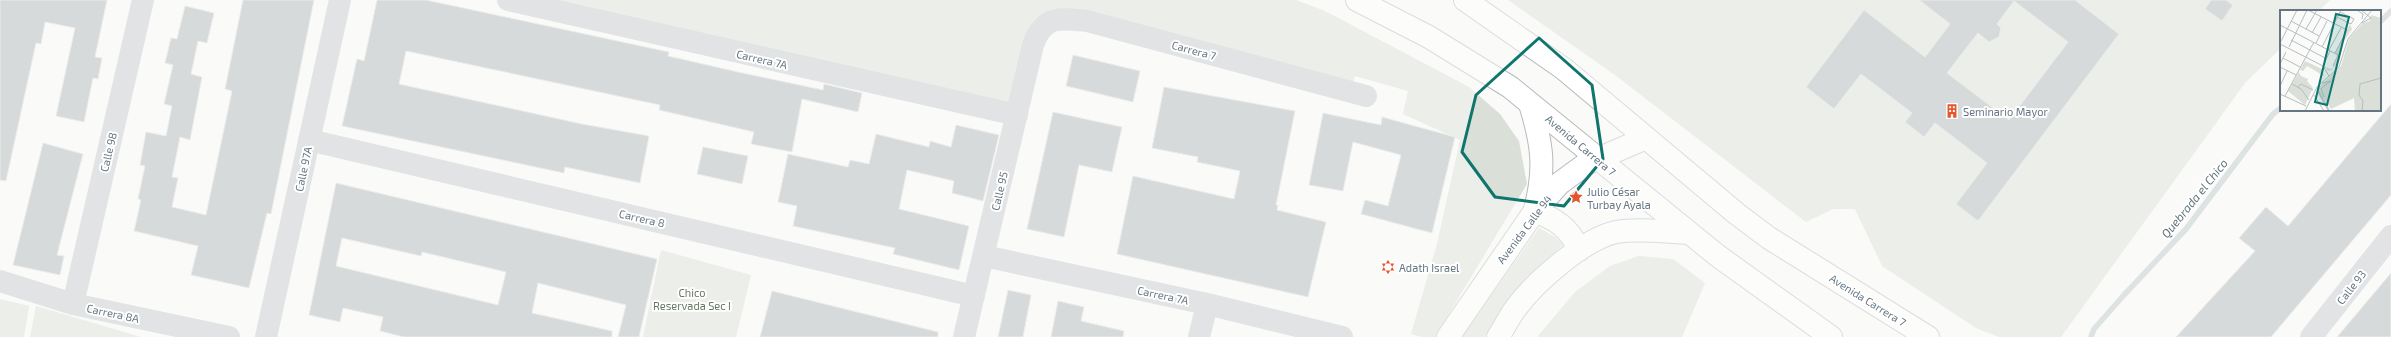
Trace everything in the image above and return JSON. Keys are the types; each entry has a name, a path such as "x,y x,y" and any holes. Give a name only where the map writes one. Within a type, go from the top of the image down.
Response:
{"main road":[{"name":"Avenida Carrera 7","path":"1357,0 1397,19 1456,53 1510,87 1689,233 1781,303 1831,337"},
{"name":"Avenida Carrera 7","path":"1465,0 1564,69 1709,192 1769,238 1928,337"},
{"path":"1530,104 1543,155 1542,174 1534,212 1546,215 1566,228 1579,250"},
{"name":"Avenida Calle 94","path":"1448,337 1534,212 1572,172 1597,159 1646,138"},
{"path":"1498,337 1516,308 1525,298 1579,250 1601,237 1617,232 1634,230 1689,233"}],"street":[{"name":"Calle 98","path":"73,304 143,0"},
{"name":"Calle 97A","path":"266,337 340,0"},
{"name":"Carrera 7A","path":"508,0 1017,115"},
{"name":"Carrera 7","path":"1033,44 1037,33 1045,24 1056,20 1087,21 1366,96"},
{"name":"Calle 95","path":"964,337 1033,44"},
{"name":"Carrera 8","path":"310,140 974,296"},
{"name":"Calle 93","path":"2311,337 2391,236"},
{"name":"Carrera 7A","path":"984,256 1207,304 1342,337"},
{"name":"Carrera 8A","path":"0,280 73,304 229,337"},
{"path":"1199,337 1207,304"}],"highlighted area":[{"path":"1539,38 1592,85 1603,159 1564,206 1495,197 1462,152 1476,95"}],"green space":[{"path":"508,0 1296,0 1325,11 1469,87 1500,114 1519,141 1527,184 1435,337 1422,337 1411,334 1437,244 1460,140 1403,114 1408,91 1355,76 1349,92 1087,21 1045,24 1017,115"},
{"path":"1508,0 2330,0 2320,10 2280,10 2280,49 2245,83 2061,337 1999,337 1976,328 1882,266 1855,209 1833,209 1806,222 1615,75"},
{"path":"1539,228 1555,237 1563,245 1520,285 1485,337 1462,337"},
{"name":"Chico Reservada Sec I","path":"661,250 751,275 736,337 643,337"},
{"path":"1639,256 1673,259 1705,283 1682,337 1537,337 1575,292 1610,266"},
{"path":"0,299 29,306 24,337 0,337"},
{"path":"36,306 141,337 30,337"}],"building":[{"path":"0,0 107,0 95,57 102,58 98,79 93,78 84,122 56,116 75,28 45,22 41,44 36,43 6,181 0,180"},
{"path":"243,0 314,0 271,214 267,213 249,288 191,275 198,246 134,231 141,200 138,199 145,166 140,165 146,132 166,136 172,106 164,104 173,65 165,63 171,38 177,39 185,6 214,13 207,43 198,41 191,74 202,77 190,140 180,137 172,177 178,178 172,207 206,215 232,91 225,89"},
{"path":"377,0 426,0 669,52 668,56 823,90 824,84 862,93 858,112 802,99 792,152 751,144 754,132 659,110 660,105 406,51 399,84 582,124 649,136 640,183 565,167 564,173 342,126 357,59 364,61"},
{"name":"Seminario Mayor","path":"1919,0 2075,0 2119,34 1978,221 1956,204 1987,163 1935,123 1924,137 1905,122 1912,113 1861,74 1834,109 1806,87 1864,10 1925,57 1950,24","holes":["2014,1 2068,42 2009,120 1947,73 1978,33 1989,42 1999,37 2001,28 1997,24"]},
{"path":"2211,0 2226,0 2233,5 2222,21 2205,9"},
{"path":"1073,55 1140,71 1133,102 1066,86"},
{"path":"1164,87 1295,111 1276,205 1278,205 1277,210 1326,222 1308,297 1117,254 1133,176 1234,199 1240,171 1197,162 1198,157 1152,148"},
{"path":"2391,104 2391,195 2271,337 2176,337 2255,251 2239,238 2266,207 2288,226"},
{"path":"1053,112 1122,127 1112,172 1079,165 1064,237 1027,229"},
{"path":"1323,113 1381,125 1382,117 1455,137 1432,233 1361,214 1365,200 1388,206 1401,155 1353,142 1343,191 1309,185"},
{"path":"956,125 999,135 983,201 952,193 954,181 907,170 899,209 969,226 959,270 893,254 895,248 793,226 797,206 778,202 788,154 848,167 850,160 869,164 876,134 929,147 930,141 951,147"},
{"path":"43,143 83,154 57,255 64,256 60,275 13,265"},
{"path":"703,147 748,156 742,184 697,174"},
{"path":"336,183 657,259 639,337 618,337 626,305 538,283 532,313 612,331 612,337 404,337 380,331 383,317 343,308 340,322 309,315","holes":["342,238 421,256 422,252 506,272 498,305 336,266"]},
{"path":"2391,273 2391,337 2337,337"},
{"path":"1008,290 1031,295 1023,337 998,337"},
{"path":"772,291 938,332 938,337 760,337"},
{"path":"1058,301 1084,307 1081,321 1124,331 1123,337 1051,337"}],"waterway":[{"name":"Quebrada el Chico","path":"2381,21 2391,11"},
{"name":"Quebrada el Chico","path":"2091,337 2094,329 2186,229 2273,114 2280,109"}],"place":[{"name":"Seminario Mayor","path":"1952,111"},
{"name":"Julio César Turbay Ayala","path":"1576,197"},
{"name":"Adath Israel","path":"1388,267"}]}
